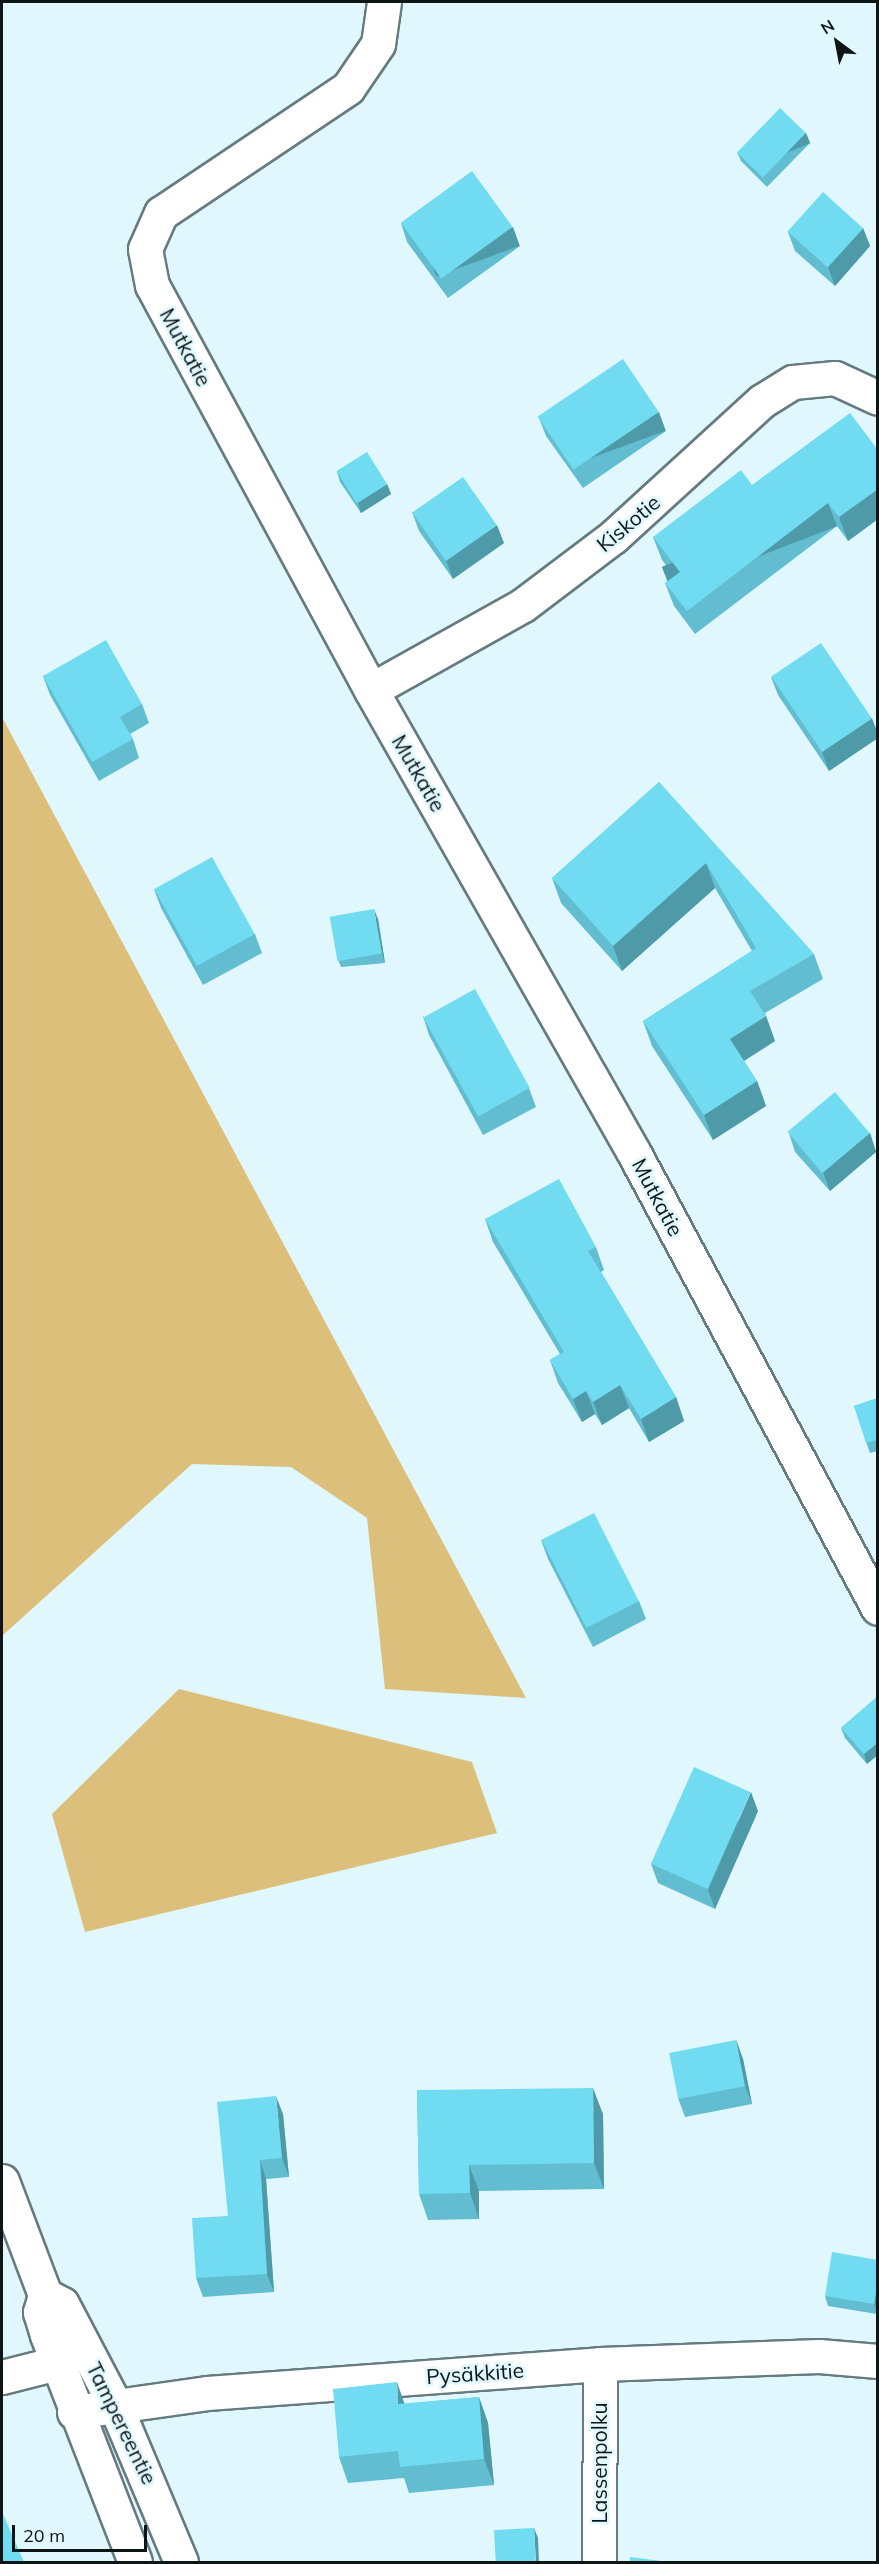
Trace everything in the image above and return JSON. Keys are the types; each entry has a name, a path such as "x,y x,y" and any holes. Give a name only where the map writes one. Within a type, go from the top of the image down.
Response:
{"street":[{"name":"Mutkatie","path":"384,2 378,44 348,88 161,213 145,249 152,285 371,690 634,1153 878,1608"},
{"name":"Kiskotie","path":"371,690 524,605 613,537 762,401 793,382 835,378 878,398"},
{"name":"Tampereentie","path":"2,2181 45,2295 40,2312 74,2412 135,2562"},
{"name":"Tampereentie","path":"45,2295 62,2304 114,2405 181,2562"},
{"name":"Pysäkkitie","path":"74,2412 217,2392 600,2364 819,2356 878,2361"},
{"path":"2,2377 57,2362"},
{"name":"Lassenpolku","path":"599,2562 600,2364"}],"shaded area":[{"path":"2,717 526,1698 385,1689 367,1518 291,1467 192,1464 2,1636"},
{"path":"179,1689 472,1762 497,1833 85,1932 52,1814"}],"building":[{"path":"780,108 806,133 763,178 737,153"},
{"path":"472,171 513,227 441,279 401,223"},
{"path":"823,192 863,228 828,268 788,231"},
{"path":"623,359 659,412 573,470 538,417"},
{"path":"850,413 878,450 878,489 839,517 828,503 687,611 665,583 680,572 653,537 741,470 752,485"},
{"path":"367,452 387,484 357,503 336,471"},
{"path":"463,477 497,525 446,561 412,513"},
{"path":"106,640 142,704 120,717 133,739 92,762 43,676"},
{"path":"821,643 872,718 822,752 771,677"},
{"path":"659,782 814,954 750,991 766,1016 730,1039 757,1081 704,1115 643,1021 756,948 706,863 613,946 552,878"},
{"path":"212,857 255,934 197,966 154,889"},
{"path":"374,909 382,953 337,961 330,917"},
{"path":"475,989 530,1088 478,1116 423,1018"},
{"path":"835,1092 870,1133 822,1173 788,1132"},
{"path":"559,1179 596,1247 588,1251 676,1397 641,1419 620,1385 593,1402 586,1391 573,1399 550,1360 564,1352 485,1219"},
{"path":"878,1398 878,1440 866,1443 854,1406"},
{"path":"594,1513 639,1601 586,1628 541,1540"},
{"path":"878,1696 878,1742 864,1754 841,1728"},
{"path":"694,1767 751,1792 708,1889 651,1864"},
{"path":"736,2040 745,2086 678,2099 669,2053"},
{"path":"593,2088 594,2163 469,2165 470,2193 419,2194 417,2090"},
{"path":"276,2096 282,2158 260,2160 267,2274 196,2278 192,2218 228,2216 217,2102"},
{"path":"832,2252 878,2260 878,2280 874,2304 825,2296"},
{"path":"397,2382 398,2404 479,2397 484,2459 400,2467 398,2451 339,2457 333,2389"},
{"path":"3,2514 24,2562 2,2562"},
{"path":"534,2528 536,2562 496,2562 494,2530"},
{"path":"630,2557 669,2562 630,2562"}]}
